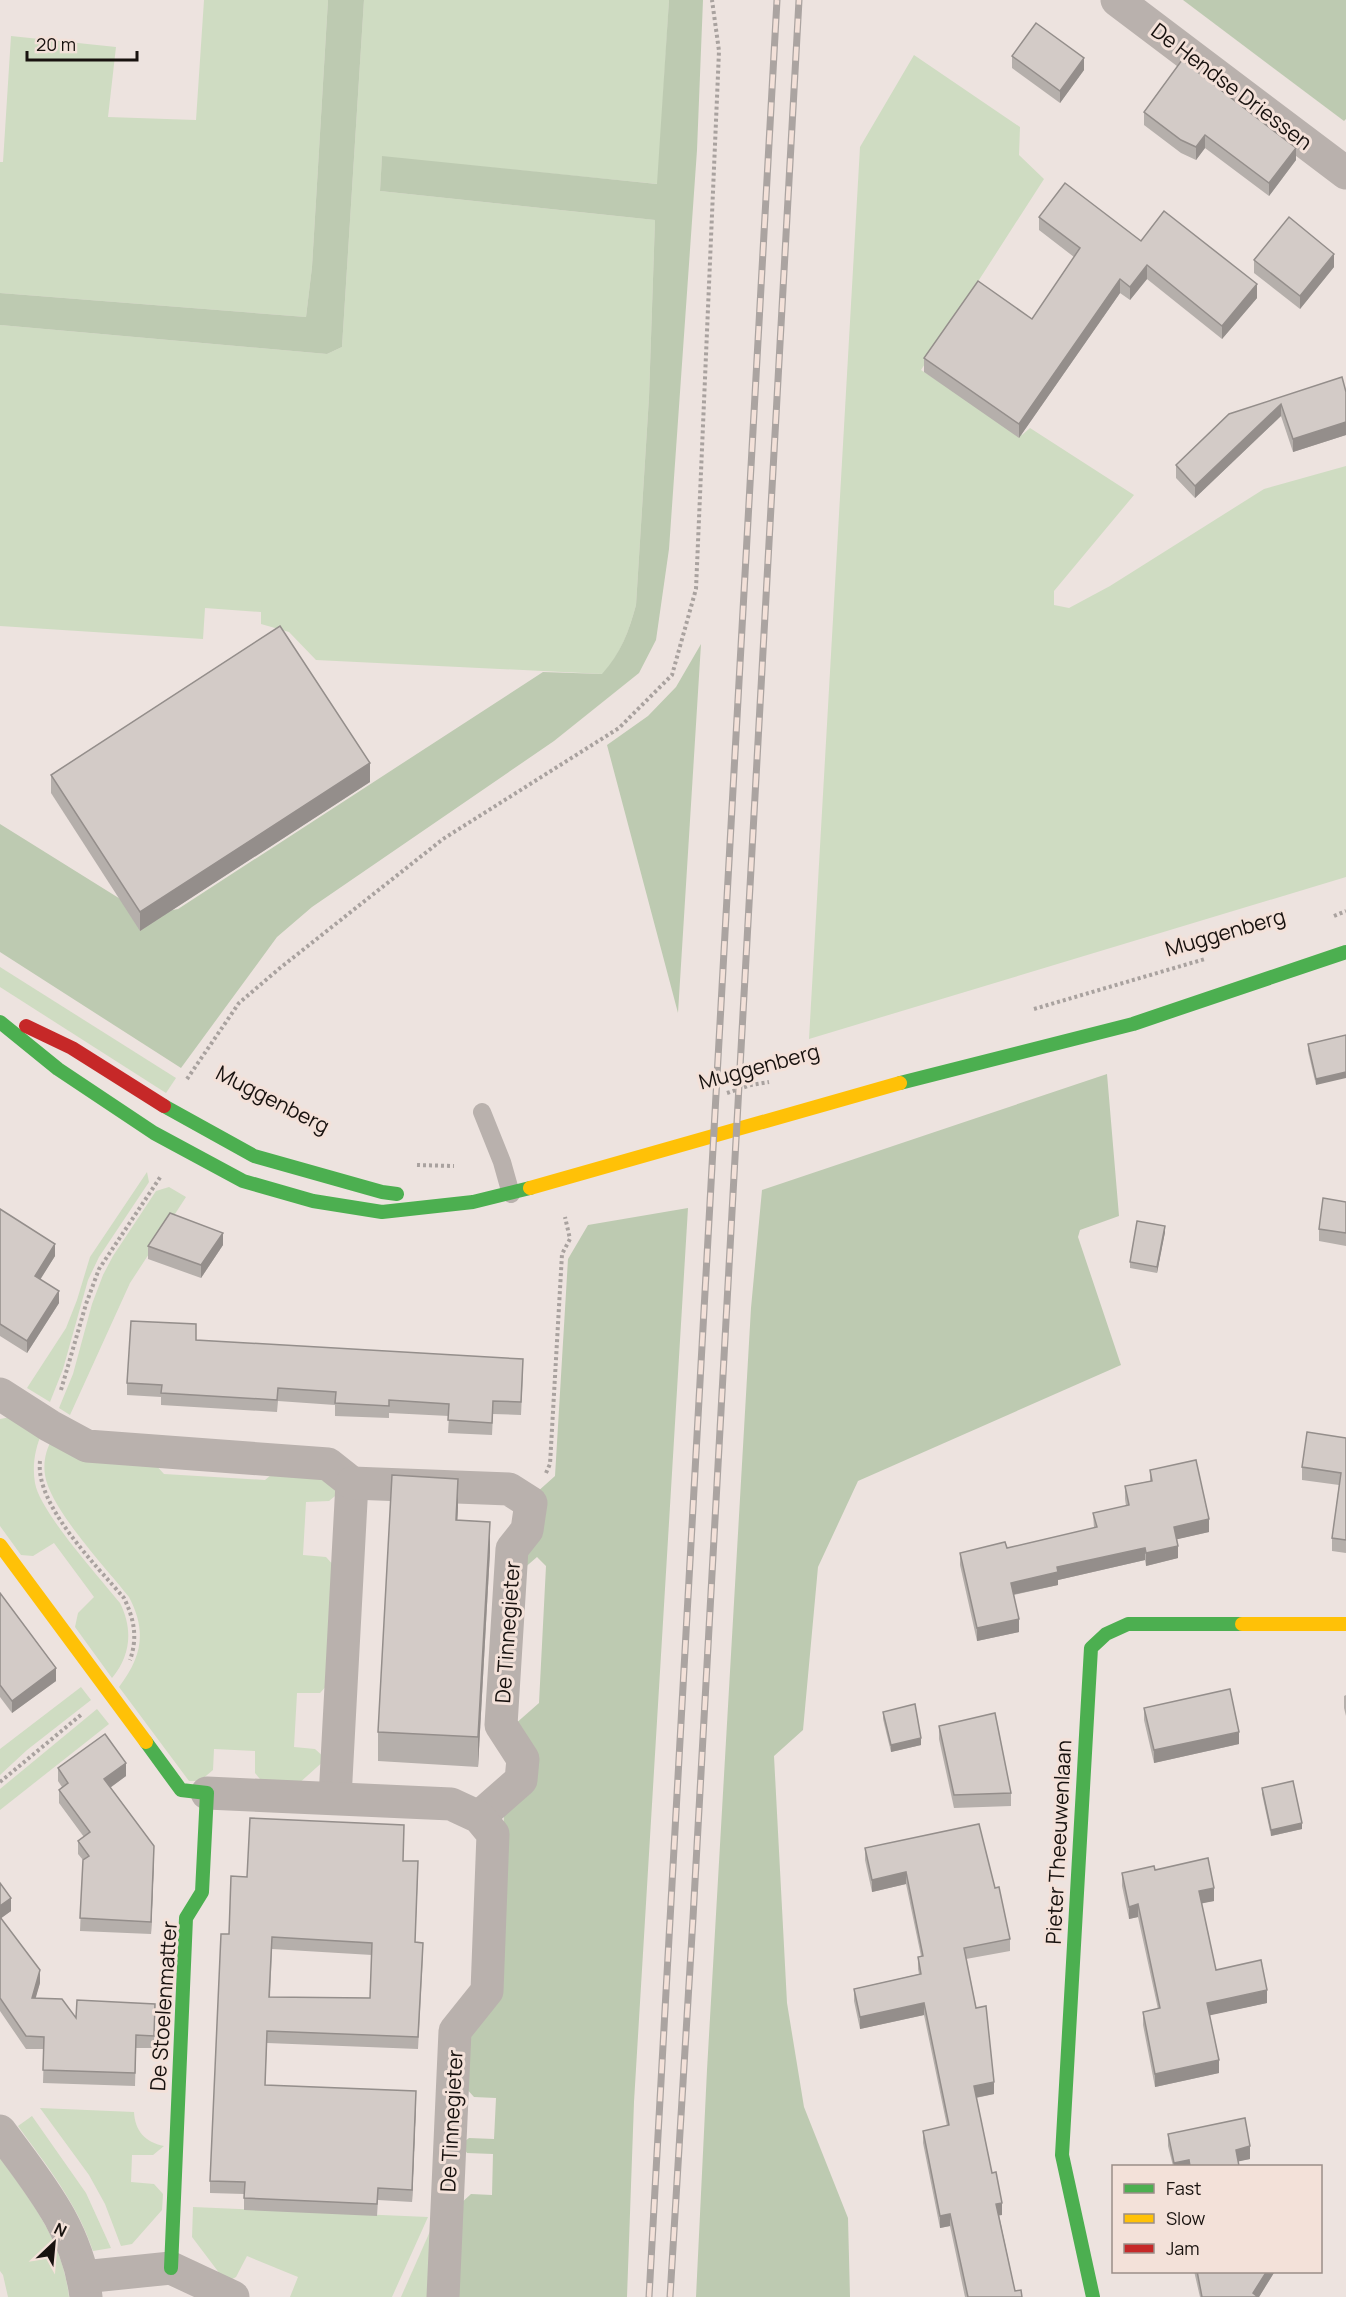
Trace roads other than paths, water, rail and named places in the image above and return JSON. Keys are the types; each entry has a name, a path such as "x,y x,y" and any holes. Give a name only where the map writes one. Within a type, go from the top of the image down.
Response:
{"main road":[{"path":"0,1022 58,1069 154,1133 243,1181 313,1201 382,1212 473,1202 561,1181 929,1075 1133,1024 1345,952"},
{"path":"0,1013 72,1048 169,1108 254,1156 382,1192 473,1202"},
{"path":"0,1545 181,1790 207,1794"},
{"name":"Pieter Theeuwenlaan","path":"1093,2297 1062,2155 1086,1698 1091,1648 1106,1635 1128,1624 1346,1624"},
{"name":"De Stoelenmatter","path":"171,2268 186,1918 202,1892 207,1794"}],"street":[{"name":"De Hendse Driessen","path":"1118,0 1346,173"},
{"path":"0,1394 50,1426 87,1446 328,1464 352,1483 335,1798"},
{"name":"De Tinnegieter","path":"352,1483 509,1489 531,1503 527,1530 512,1548 501,1725 523,1760 521,1780 479,1817 494,1834 487,1991 455,2031 443,2297"},
{"path":"207,1794 451,1804 479,1817"},
{"path":"0,2131 55,2209 71,2238 85,2287 171,2268 233,2297"}],"lane":[{"path":"482,1112 502,1162 511,1194"}],"railway":[{"path":"649,2297 777,0"},
{"path":"670,2297 799,0"}]}
